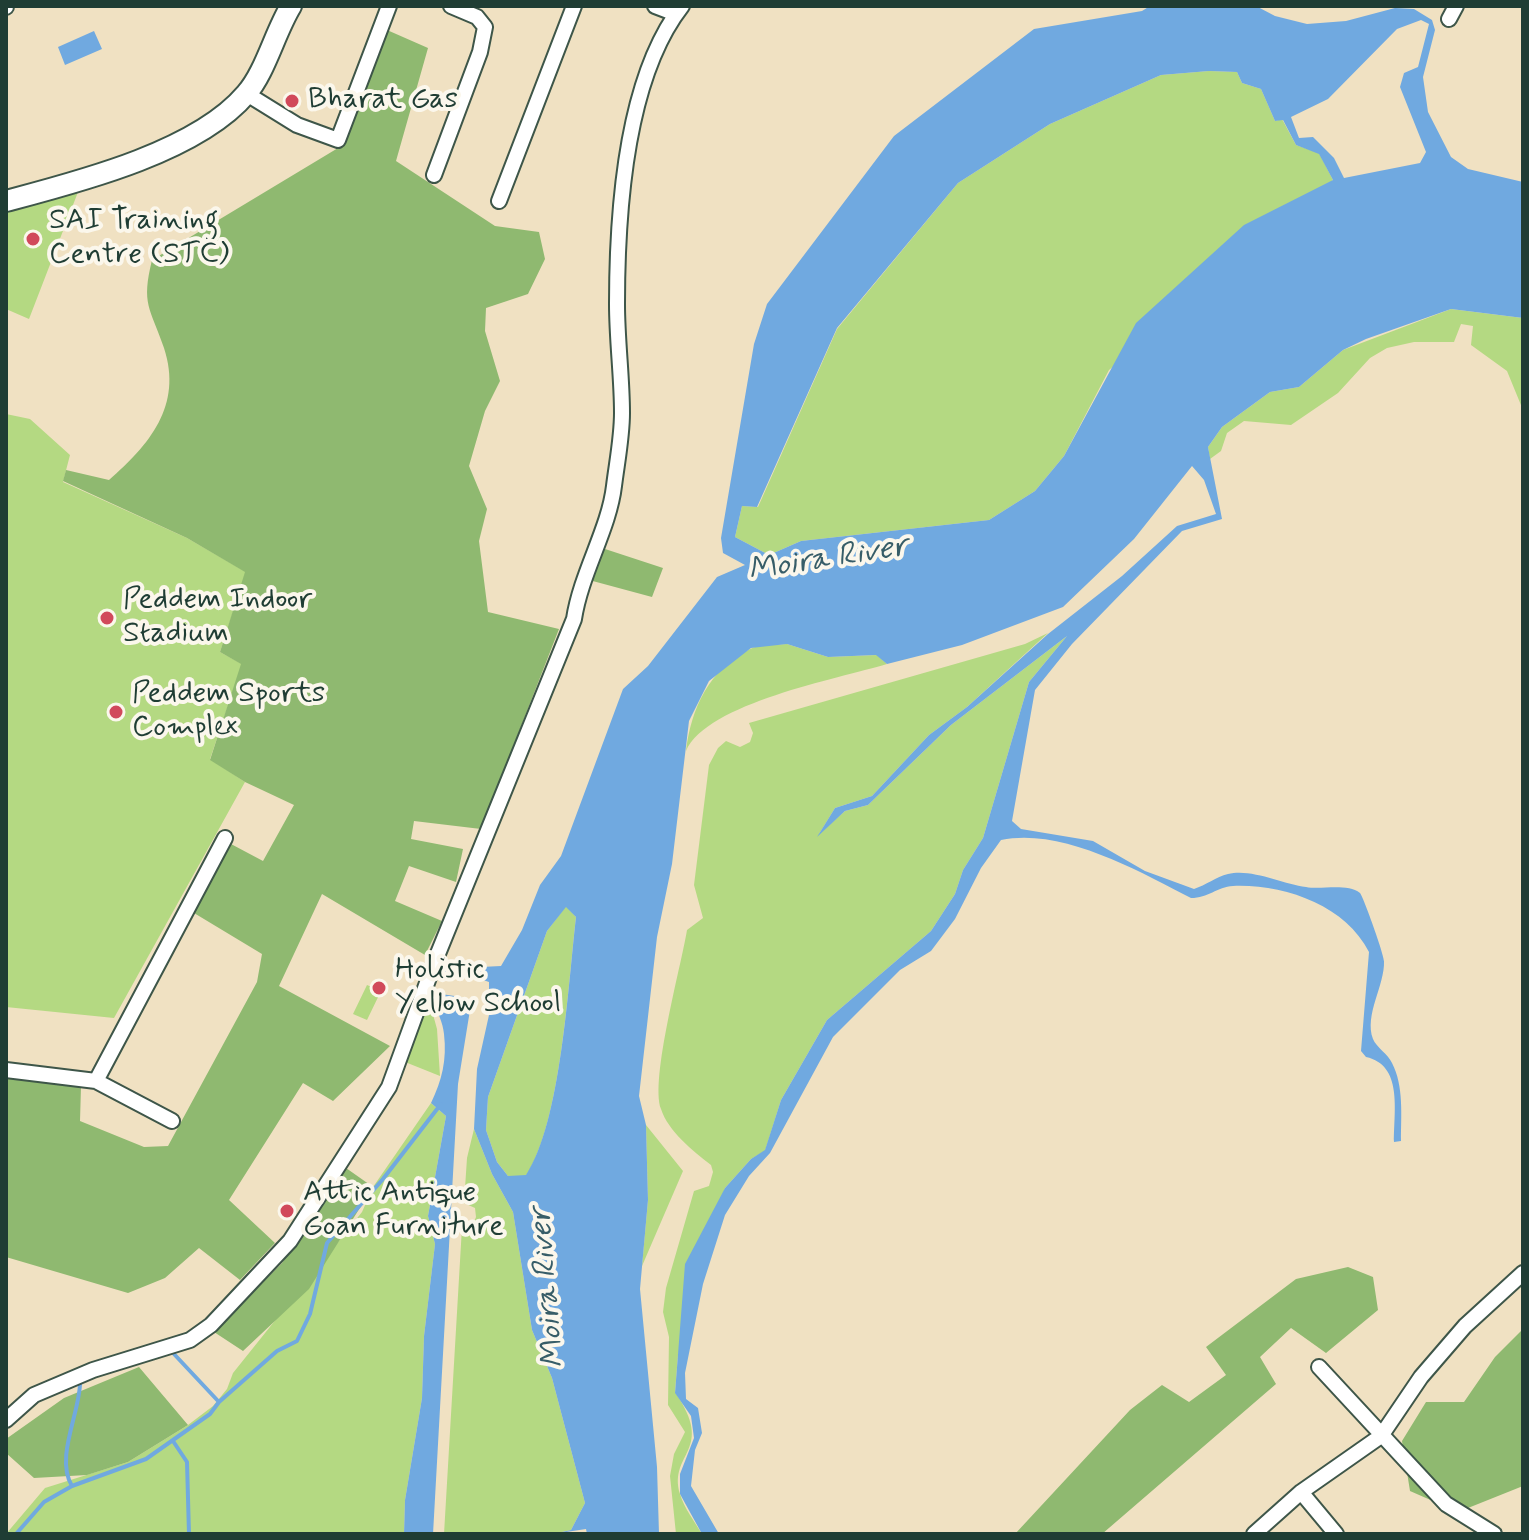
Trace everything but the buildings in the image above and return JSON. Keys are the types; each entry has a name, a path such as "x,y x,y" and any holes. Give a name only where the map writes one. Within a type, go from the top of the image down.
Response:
{"street":[{"path":"6,201 63,187 197,136 247,94 291,6"},
{"path":"247,94 297,125 338,140 389,6"},
{"path":"434,175 480,52 485,27 477,17 451,6"},
{"path":"499,201 574,6"},
{"path":"6,1420 34,1395 93,1370 190,1340 211,1325 290,1241 389,1087 435,961 574,619 578,592 614,492 622,416 617,304 625,166 638,108 659,44 679,10 655,6"},
{"path":"96,1081 225,838"},
{"path":"6,1070 96,1081 172,1121"},
{"path":"1254,1534 1301,1492 1381,1436 1421,1377 1465,1326 1523,1273"},
{"path":"1319,1367 1446,1504 1494,1534"},
{"path":"1301,1492 1336,1534"}],"green space":[{"path":"387,30 428,48 396,161 495,226 539,232 545,259 528,294 486,308 485,331 500,381 485,411 469,466 487,509 479,541 488,612 559,629 481,829 414,821 411,839 463,849 456,882 409,866 395,901 442,921 425,955 322,894 279,986 390,1046 333,1101 303,1083 229,1200 275,1243 240,1280 199,1248 165,1278 128,1293 6,1257 6,1078 81,1086 80,1121 144,1147 168,1146 257,982 262,954 194,913 231,844 263,861 294,805 245,782 210,760 241,664 220,652 245,572 187,538 63,481 66,470 109,480 137,453 159,423 169,388 169,369 147,297 152,260 343,145"},
{"path":"1237,72 1242,83 1261,89 1275,121 1282,119 1296,145 1319,153 1333,180 1109,370 1064,456 1035,491 989,520 801,541 769,555 735,537 742,506 758,507 837,329 958,183 1050,124 1161,75"},
{"name":"SAI Training Centre (STC)","path":"78,192 29,319 6,309 6,210"},
{"path":"1451,309 1523,318 1523,410 1507,371 1471,345 1473,326 1461,324 1454,342 1414,342 1387,348 1370,358 1338,393 1291,425 1244,421 1227,433 1221,451 1210,459 1208,447 1222,427 1270,392 1299,387 1343,350"},
{"name":"Peddem Sports Complex","path":"6,414 30,419 70,455 63,482 187,538 246,572 220,652 242,664 210,759 245,782 114,1018 6,1007"},
{"path":"602,548 663,568 652,597 589,580"},
{"path":"1048,633 967,707 929,735 872,796 835,808 819,834 845,811 868,805 951,725 1067,636 1029,682 983,838 963,870 955,894 931,931 827,1020 781,1100 765,1151 751,1159 725,1188 678,1355 675,1392 691,1427 691,1440 678,1480 680,1494 702,1534 676,1534 670,1476 674,1454 685,1432 668,1405 669,1337 663,1312 666,1288 694,1191 709,1186 713,1172 711,1165 669,1125 661,1109 659,1094 663,1049 687,930 703,918 694,885 709,765 718,748 726,741 740,747 750,742 753,733 749,723 1025,644"},
{"path":"787,644 828,657 877,655 887,664 807,685 746,706 719,719 699,734 686,751 692,720 704,692 723,667 754,647"},
{"path":"566,906 576,917 555,1088 538,1152 526,1176 508,1176 497,1162 486,1130 488,1097 547,931"},
{"path":"367,985 381,991 367,1020 353,1014"},
{"path":"429,1000 437,1029 440,1076 405,1062"},
{"path":"431,1103 446,1116 428,1216 435,1244 424,1336 422,1398 405,1500 404,1534 6,1534 45,1488 128,1462 213,1406 227,1389 233,1373 362,1212 373,1187"},
{"path":"646,1125 683,1171 642,1266 648,1200"},
{"path":"474,1129 492,1174 513,1212 532,1330 552,1378 585,1503 571,1530 553,1534 444,1534 462,1227 472,1227 476,1217 475,1208 464,1203 467,1158"},
{"path":"346,1168 373,1187 309,1289 243,1351 214,1332 282,1263"},
{"path":"1348,1267 1373,1277 1378,1310 1326,1353 1291,1328 1260,1357 1276,1384 1102,1534 1015,1534 1130,1410 1162,1385 1189,1402 1226,1375 1206,1347 1296,1279"},
{"path":"1523,1329 1523,1486 1458,1512 1410,1491 1402,1441 1426,1402 1464,1402 1495,1357"},
{"path":"139,1367 188,1425 128,1462 87,1475 34,1478 6,1453 6,1439 64,1398"}],"water":[{"name":"Moira River","path":"1150,6 1256,6 1275,16 1307,24 1346,21 1395,8 1414,9 1432,20 1435,30 1423,77 1428,112 1451,157 1468,169 1523,182 1523,318 1451,309 1366,339 1343,350 1299,387 1270,392 1222,427 1208,447 1222,519 1182,531 1072,644 1035,690 1012,821 1021,829 1093,841 1145,871 1194,889 1224,875 1237,873 1306,887 1348,888 1360,893 1384,961 1371,1030 1373,1039 1396,1072 1401,1101 1401,1141 1394,1142 1395,1103 1391,1079 1386,1069 1361,1051 1369,952 1345,922 1311,901 1272,889 1233,886 1191,898 1124,864 1074,846 1049,840 1001,840 981,868 955,919 931,951 900,970 833,1037 770,1153 749,1176 725,1215 703,1284 685,1373 686,1399 698,1408 702,1433 695,1450 691,1486 719,1534 702,1534 680,1494 680,1474 694,1438 691,1416 675,1393 685,1264 725,1188 751,1159 765,1150 781,1100 827,1020 931,931 955,894 963,870 983,838 1029,682 1067,636 951,725 868,805 845,811 817,837 835,808 872,796 929,735 967,707 1048,634 1122,576 1177,526 1216,514 1204,480 1192,466 1134,539 1063,607 962,645 887,664 876,655 828,657 787,644 751,648 709,681 689,721 672,864 657,937 639,1096 646,1125 648,1200 640,1289 657,1467 659,1534 587,1534 586,1529 553,1534 571,1530 585,1503 552,1378 532,1330 513,1212 492,1174 474,1129 477,1069 489,1015 489,982 454,973 435,979 435,993 461,997 470,1010 458,1084 433,1534 404,1534 405,1500 422,1398 424,1336 435,1244 428,1216 446,1116 431,1103 441,1078 445,1053 443,1026 432,997 433,973 441,969 501,966 522,930 540,885 561,856 623,689 648,666 717,577 745,565 723,553 721,538 754,344 767,304 894,136 1034,29 1142,11","holes":["1421,20 1429,24 1418,67 1404,73 1400,87 1426,152 1420,163 1344,178 1334,158 1313,137 1299,138 1291,117 1328,99 1397,29","1237,72 1242,83 1261,89 1275,121 1283,120 1296,145 1319,154 1333,180 1244,225 1136,323 1064,456 1035,491 989,520 801,541 769,555 735,537 742,506 757,507 837,328 958,183 1050,124 1161,75","566,907 576,917 561,1052 538,1151 526,1175 508,1176 497,1162 486,1130 488,1097 547,931"]},
{"path":"94,31 102,49 65,65 58,47"}],"waterway":[{"path":"16,1534 44,1502 72,1486 146,1459 210,1414 219,1402 277,1351 297,1341 310,1314 327,1243 383,1179 441,1104"},
{"path":"174,1354 219,1402"},
{"path":"72,1486 67,1475 67,1450 80,1384"},
{"path":"173,1441 187,1462 189,1534"}],"place":[{"name":"Bharat Gas","path":"292,101"},
{"name":"SAI Training Centre (STC)","path":"33,239"},
{"name":"Peddem Indoor Stadium","path":"107,618"},
{"name":"Peddem Sports Complex","path":"116,712"},
{"name":"Holistic Yellow School","path":"379,988"},
{"name":"Attic Antique Goan Furniture","path":"287,1211"}]}
